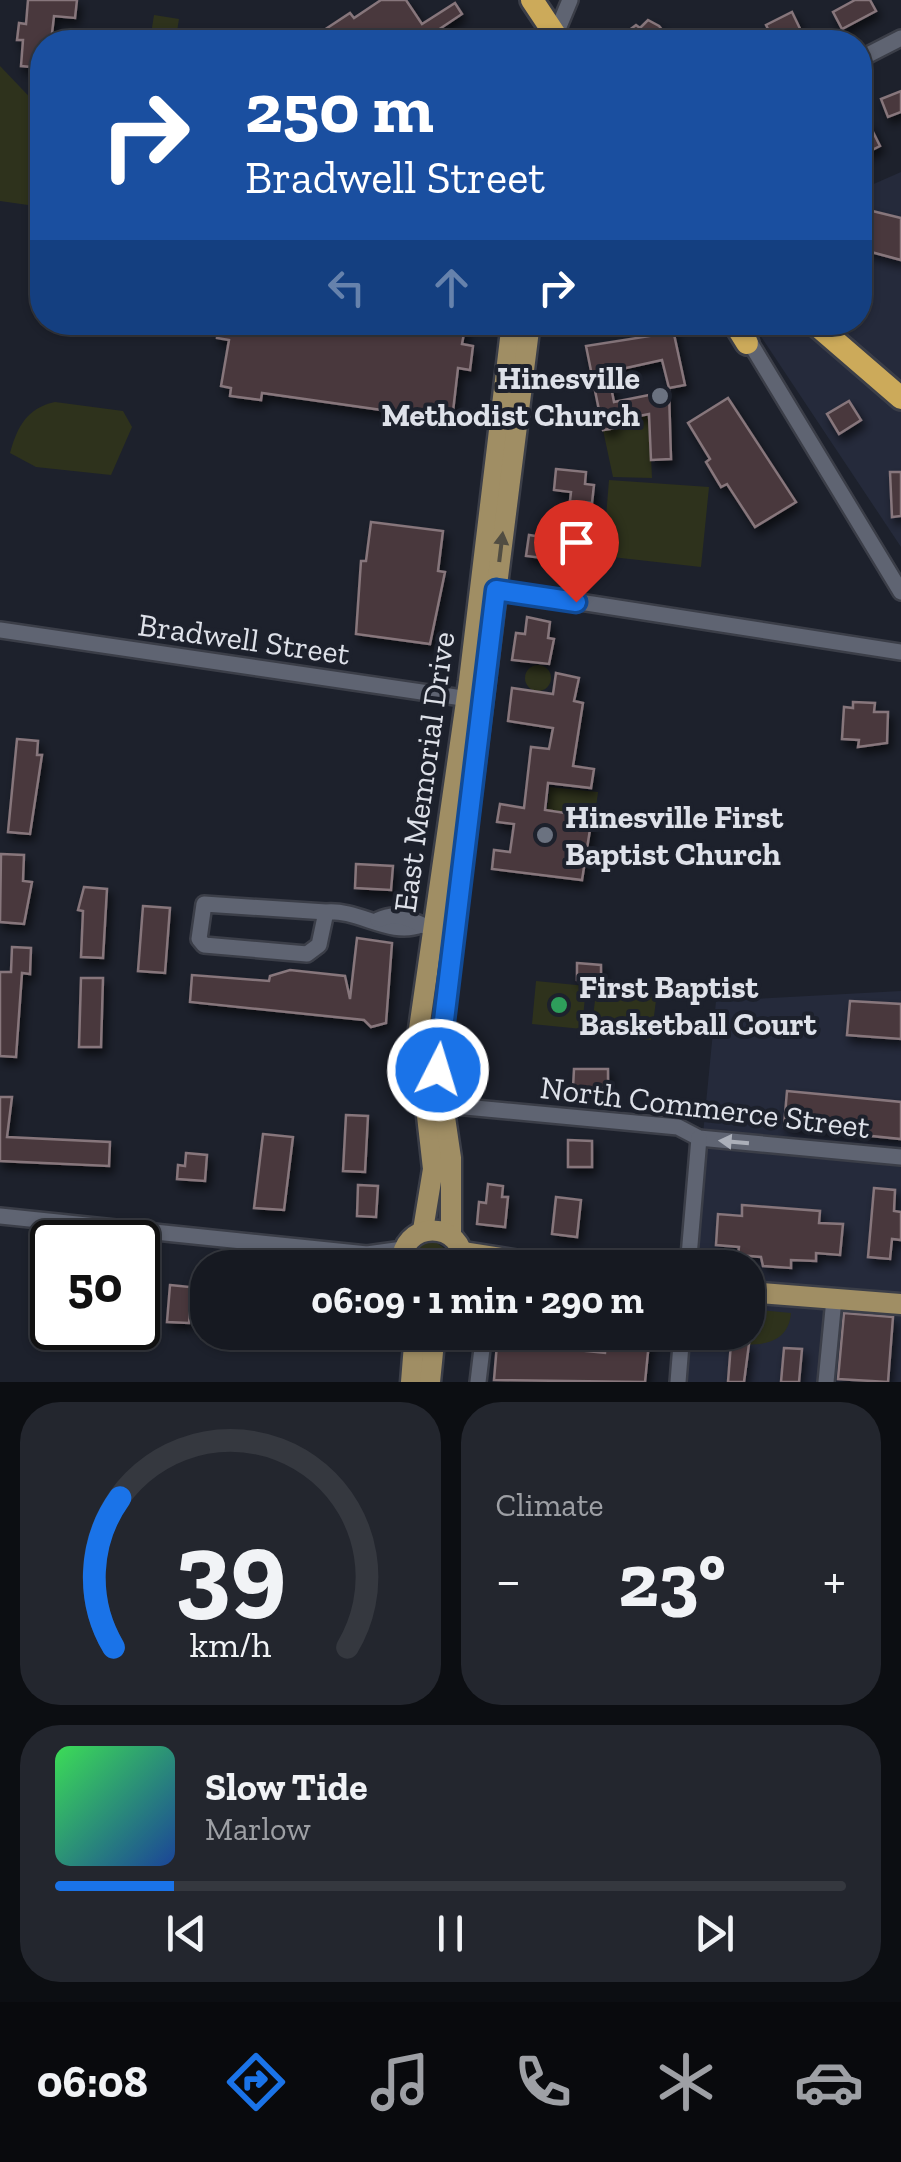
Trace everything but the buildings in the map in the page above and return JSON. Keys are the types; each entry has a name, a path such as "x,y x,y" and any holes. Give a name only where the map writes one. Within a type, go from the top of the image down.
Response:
{"highway":[{"path":"532,0 550,30"},
{"path":"828,335 901,398"}],"main road":[{"name":"East Memorial Drive","path":"487,587 511,335"},
{"name":"East Memorial Drive","path":"451,1234 450,1158 440,1040 472,700 528,335"},
{"name":"East Memorial Drive","path":"423,1230 432,1169 418,1036 426,926 472,700"},
{"path":"409,1250 423,1230 451,1234 459,1250"},
{"path":"765,1293 901,1304"},
{"path":"410,1382 413,1350"},
{"path":"430,1382 433,1350"}],"street":[{"path":"560,30 570,0"},
{"path":"872,54 901,38"},
{"path":"747,335 901,592"},
{"path":"487,587 901,652"},
{"name":"Bradwell Street","path":"0,630 472,700"},
{"path":"326,912 319,945 307,954 204,945 199,939 204,904 345,910 378,920 390,914 412,918 426,926"},
{"name":"North Commerce Street","path":"444,1105 678,1127 699,1138 901,1157"},
{"path":"690,1250 699,1138"},
{"path":"0,1216 328,1250"},
{"path":"826,1382 834,1299"},
{"path":"478,1382 482,1350"},
{"path":"678,1382 681,1350"}],"shaded area":[{"path":"901,172 901,547 760,335 872,335 872,185"},
{"path":"901,991 901,1382 681,1382 684,1350 765,1350 765,1250 692,1250 716,1001"}],"green space":[{"path":"154,15 179,19 177,30 152,30"},
{"path":"0,66 30,97 30,205 0,201"},
{"path":"55,402 123,411 132,427 111,475 36,467 10,453 30,414"},
{"path":"649,414 652,478 613,477 603,430 615,428 614,421"},
{"path":"609,480 709,487 701,567 603,556"},
{"path":"538,665 547,669 551,678 547,687 538,691 529,687 525,678 529,669"},
{"path":"550,787 598,792 595,815 547,810"},
{"name":"First Baptist Basketball Court","path":"536,981 586,986 582,1029 532,1024"},
{"path":"597,985 657,992 651,1040 591,1032"},
{"path":"434,1241 447,1250 417,1250 418,1246"},
{"path":"765,1311 791,1313 787,1328 766,1343"}],"place":[{"name":"Hinesville Methodist Church","path":"660,396"},
{"name":"Hinesville First Baptist Church","path":"545,835"},
{"name":"First Baptist Basketball Court","path":"559,1005"}],"route":[{"path":"438,1070 496,590 576,602"}]}
